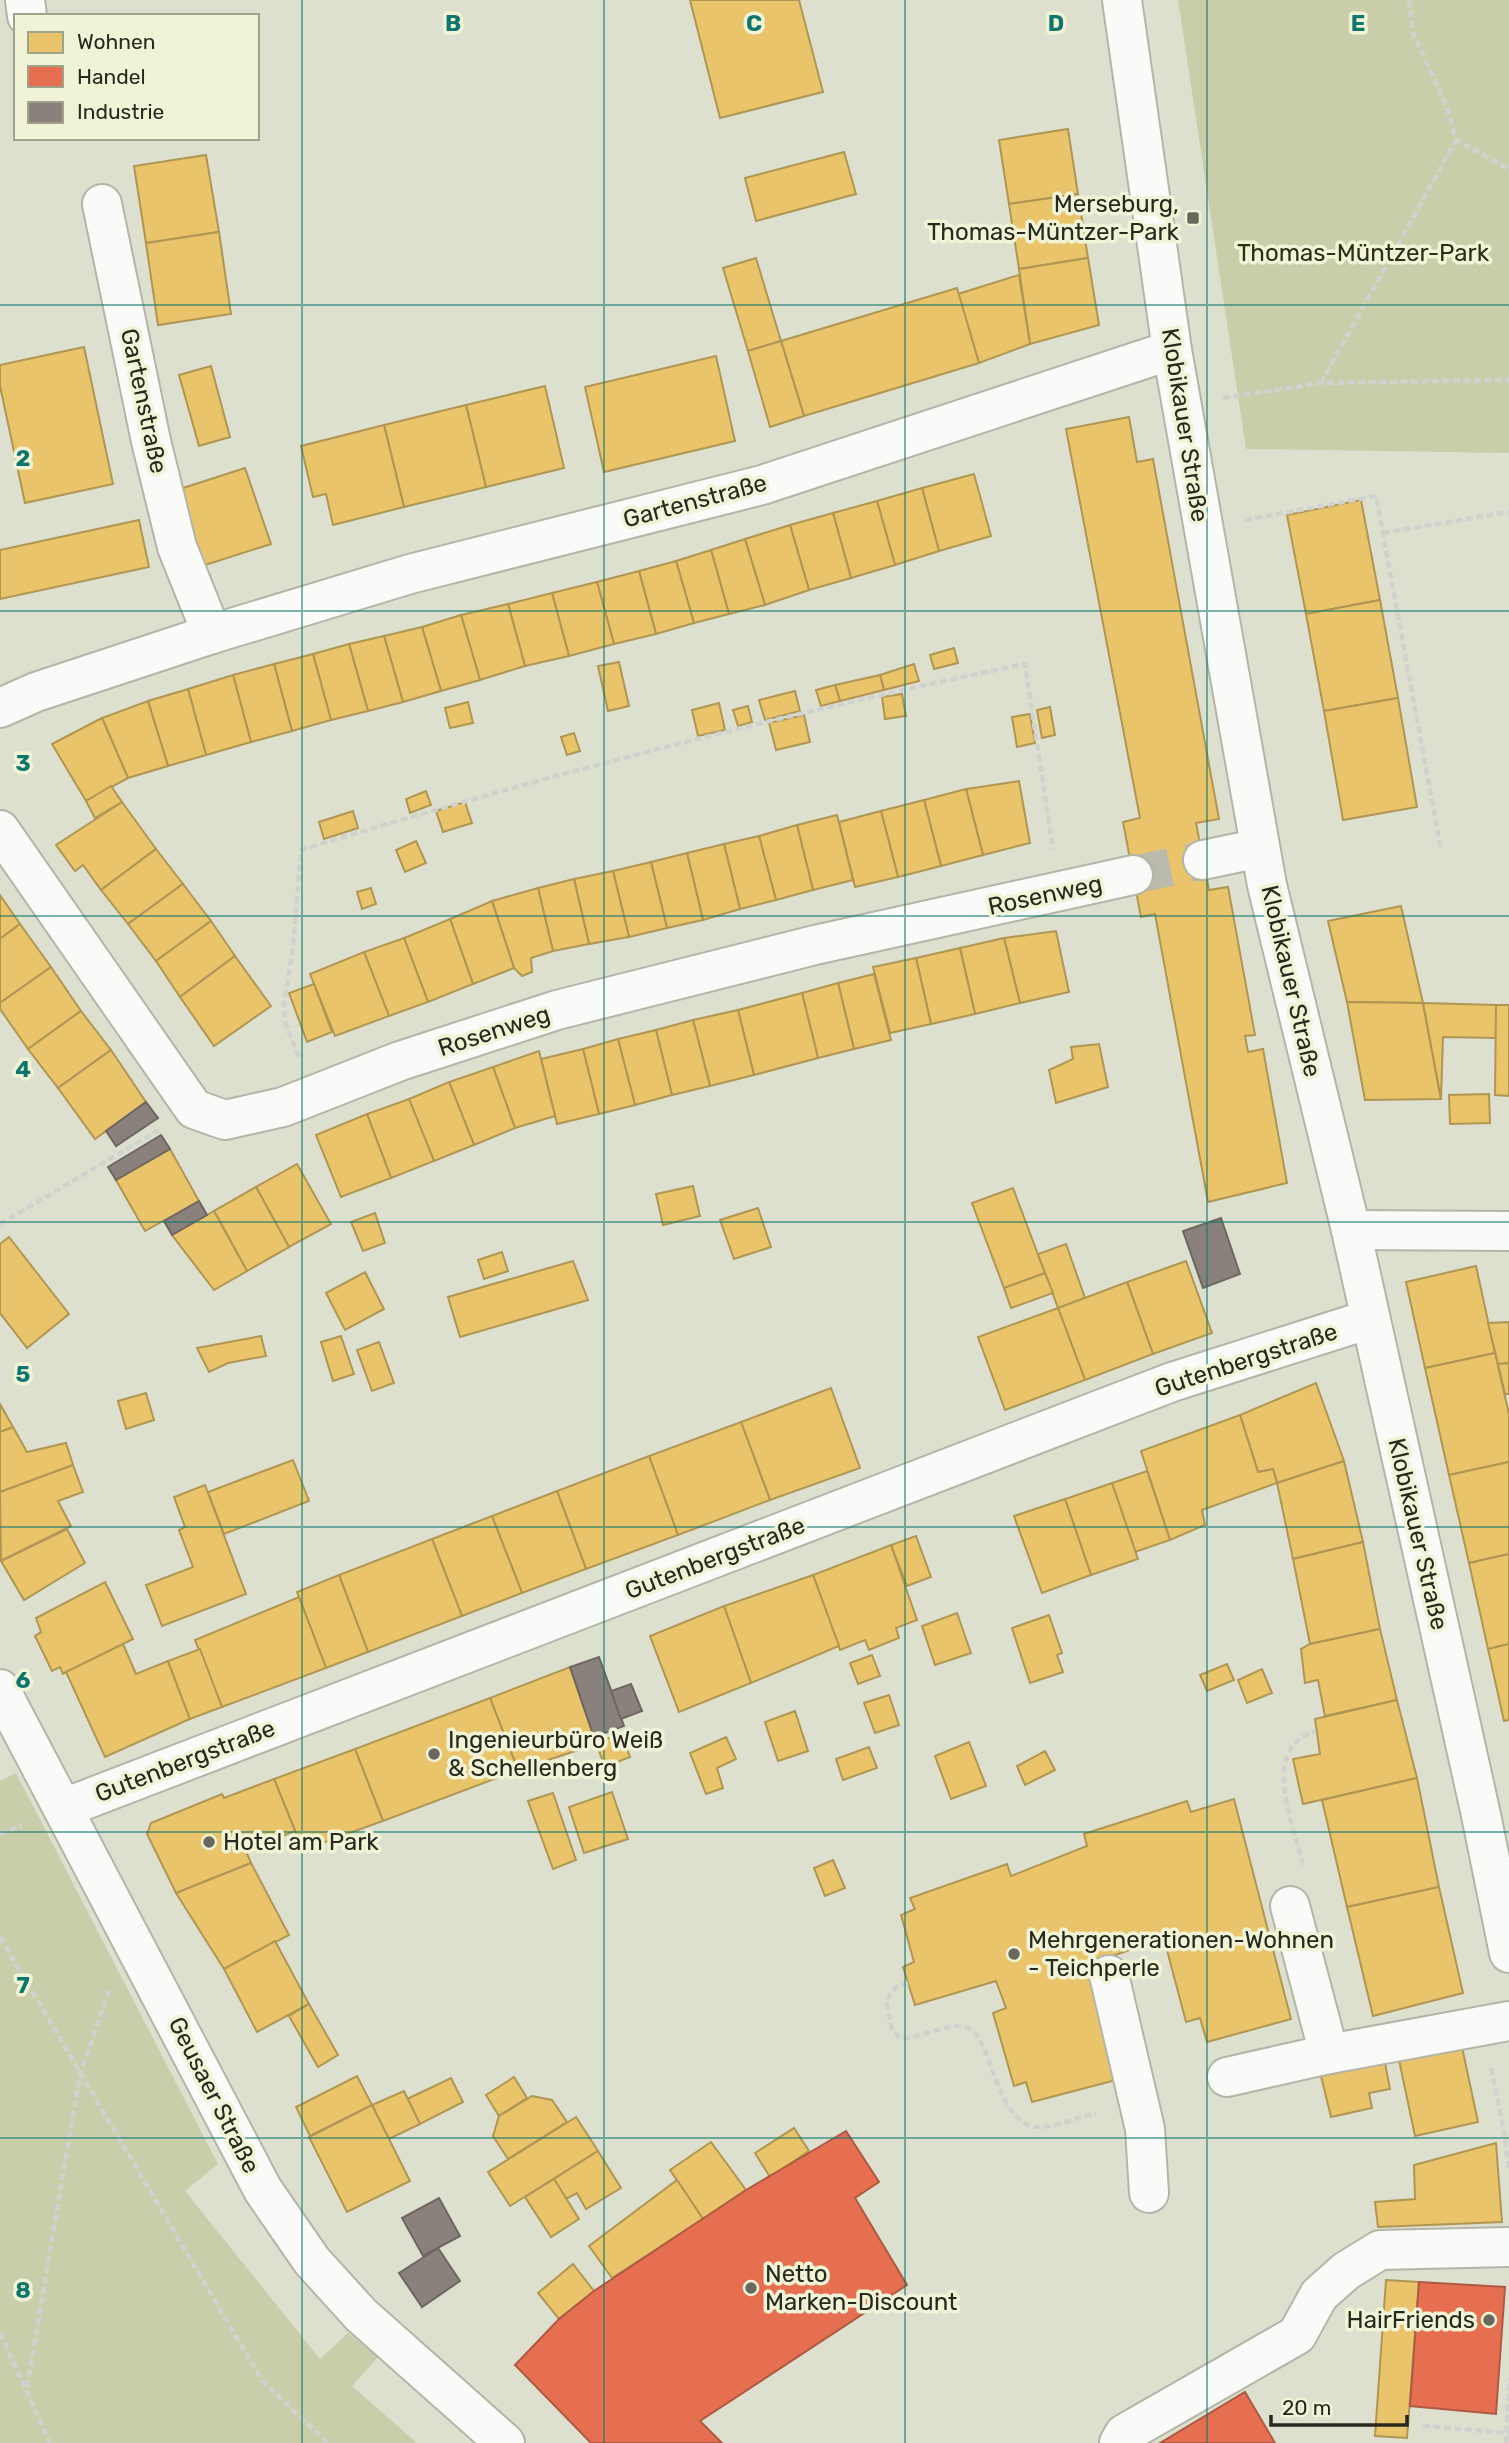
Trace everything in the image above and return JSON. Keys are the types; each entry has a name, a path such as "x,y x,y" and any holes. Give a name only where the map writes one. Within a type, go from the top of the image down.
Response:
{"street":[{"name":"Klobikauer Straße","path":"1122,0 1137,89 1172,349 1260,848 1351,1230 1481,1815 1509,1954"},
{"name":"Gartenstraße","path":"102,204 151,441 177,547 212,634"},
{"name":"Gartenstraße","path":"0,708 36,692 212,634 410,574 762,485 1172,349"},
{"path":"0,830 194,1109"},
{"path":"1203,860 1260,848"},
{"name":"Rosenweg","path":"194,1109 225,1120 284,1107 400,1060 557,1010 816,945 1133,875"},
{"path":"1351,1230 1509,1231"},
{"name":"Gutenbergstraße","path":"64,1808 1159,1387 1370,1319"},
{"name":"Geusaer Straße","path":"0,1689 263,2190 312,2261 361,2315 505,2443"},
{"path":"1290,1906 1329,2054"},
{"path":"1109,1975 1145,2129 1149,2193"},
{"path":"1227,2077 1329,2054 1509,2021"},
{"path":"1119,2443 1124,2434 1297,2334 1319,2295 1346,2271 1380,2250 1509,2247"}],"path":[{"path":"1321,383 1456,140 1447,107 1413,33 1409,0"},
{"path":"1456,140 1509,169"},
{"path":"1181,404 1321,383 1509,380"},
{"path":"1223,384 1228,411"},
{"path":"1202,527 1376,496 1441,850"},
{"path":"1243,506 1248,534"},
{"path":"1383,533 1509,512"},
{"path":"313,1095 285,1022 284,1005 293,947 301,850 482,794 880,694 1025,664 1060,891"},
{"path":"0,1224 194,1109"},
{"path":"1282,1774 1290,1746 1303,1735 1316,1731"},
{"path":"27,2387 80,2074 131,1936"},
{"path":"0,1937 263,2382 328,2443"},
{"path":"908,1983 896,1987 886,2001 892,2029 901,2038 912,2038 958,2025 968,2028 979,2038 1007,2105 1024,2123 1040,2127 1139,2102"},
{"path":"0,2333 27,2387 50,2443"},
{"path":"1506,2443 1509,2378"},
{"path":"1423,2426 1508,2433"}],"green space":[{"name":"Thomas-Müntzer-Park","path":"1178,0 1509,0 1509,453 1246,449"},
{"path":"16,1773 218,2164 185,2191 320,2359 348,2333 378,2357 352,2386 417,2443 0,2443 0,1781"}],"building: Wohnen":[{"path":"690,0 799,0 823,92 720,118"},
{"path":"1068,129 1078,194 1009,204 999,140"},
{"path":"844,152 856,194 756,221 745,178"},
{"path":"206,155 219,232 146,243 134,166"},
{"path":"1078,194 1088,258 1019,269 1009,204"},
{"path":"219,232 231,314 158,325 146,243"},
{"path":"756,258 781,341 748,351 723,268"},
{"path":"1088,258 1099,325 1030,344 1019,269"},
{"path":"1019,275 1030,344 979,363 958,294"},
{"path":"957,288 979,363 804,416 781,341"},
{"path":"781,341 804,416 770,427 748,351"},
{"path":"84,347 113,484 25,503 0,386 0,365"},
{"path":"716,356 735,441 604,472 585,387"},
{"path":"211,366 230,437 199,446 179,375"},
{"path":"545,386 564,468 486,487 466,405"},
{"path":"466,405 486,487 404,507 384,425"},
{"path":"1129,417 1137,462 1153,459 1219,819 1196,823 1209,890 1228,887 1255,1035 1245,1036 1248,1052 1263,1049 1287,1183 1208,1202 1155,914 1141,917 1123,822 1140,818 1066,429"},
{"path":"384,425 404,507 333,525 326,494 313,497 301,446"},
{"path":"245,468 271,544 202,566 177,490"},
{"path":"974,474 991,536 939,551 922,488"},
{"path":"922,488 939,551 895,565 877,501"},
{"path":"1361,500 1380,600 1306,614 1287,515"},
{"path":"877,501 895,565 851,578 833,513"},
{"path":"833,513 851,578 809,590 790,525"},
{"path":"139,520 149,567 0,599 0,550"},
{"path":"790,525 809,590 765,605 745,539"},
{"path":"745,539 765,605 729,614 711,550"},
{"path":"711,550 729,614 694,623 676,561"},
{"path":"676,561 694,623 656,634 639,571"},
{"path":"639,571 656,634 614,644 597,582"},
{"path":"597,582 614,644 569,656 552,593"},
{"path":"552,593 569,656 525,666 508,604"},
{"path":"1380,600 1398,698 1324,711 1306,614"},
{"path":"508,604 525,666 480,680 461,615"},
{"path":"461,615 480,680 441,691 422,627"},
{"path":"422,627 441,691 403,702 384,636"},
{"path":"384,636 403,702 368,711 349,644"},
{"path":"349,644 368,711 331,720 313,654"},
{"path":"954,648 958,663 934,669 930,655"},
{"path":"313,654 331,720 292,731 274,664"},
{"path":"619,662 629,706 608,711 598,666"},
{"path":"274,664 292,731 251,742 233,675"},
{"path":"914,664 919,681 884,690 880,675"},
{"path":"233,675 251,742 206,755 188,689"},
{"path":"880,675 884,690 840,701 835,685"},
{"path":"835,685 840,701 821,706 816,690"},
{"path":"188,689 206,755 168,766 148,701"},
{"path":"795,691 800,711 765,720 759,700"},
{"path":"902,694 906,716 885,719 882,697"},
{"path":"1398,698 1417,807 1343,820 1324,711"},
{"path":"148,701 168,766 128,778 102,718"},
{"path":"468,702 473,723 450,728 445,708"},
{"path":"719,703 725,730 698,736 692,710"},
{"path":"748,706 752,722 738,726 733,710"},
{"path":"1050,707 1055,735 1042,738 1037,710"},
{"path":"1030,714 1035,743 1017,747 1012,717"},
{"path":"804,715 810,742 776,750 769,723"},
{"path":"102,718 128,778 86,801 52,744"},
{"path":"574,733 580,751 567,755 561,737"},
{"path":"1019,781 1030,843 983,855 966,789"},
{"path":"111,786 122,802 95,818 86,801"},
{"path":"966,789 983,855 941,866 924,800"},
{"path":"426,791 431,805 410,813 406,799"},
{"path":"924,800 941,866 898,877 881,811"},
{"path":"122,802 156,849 101,890 83,865 75,871 56,845"},
{"path":"465,802 472,823 443,832 436,811"},
{"path":"353,811 358,828 324,839 319,822"},
{"path":"881,811 898,877 855,887 839,822"},
{"path":"837,815 853,880 813,890 797,825"},
{"path":"797,825 813,890 776,900 759,836"},
{"path":"759,836 776,900 740,909 724,844"},
{"path":"416,841 426,863 405,872 396,850"},
{"path":"724,844 740,909 703,920 687,853"},
{"path":"156,849 183,884 128,924 101,890"},
{"path":"687,853 703,920 667,928 651,862"},
{"path":"651,862 667,928 629,937 613,871"},
{"path":"613,871 629,937 589,944 574,879"},
{"path":"574,879 589,944 553,951 538,888"},
{"path":"183,884 211,921 156,961 128,924"},
{"path":"371,888 376,904 362,909 357,892"},
{"path":"538,888 553,951 531,958 532,972 522,976 514,968 492,901"},
{"path":"0,895 20,924 0,939"},
{"path":"492,901 514,968 473,984 450,919"},
{"path":"1401,906 1423,1003 1347,1002 1328,921"},
{"path":"450,919 473,984 428,1002 404,938"},
{"path":"211,921 235,956 180,997 156,961"},
{"path":"20,924 51,967 0,1003 0,939"},
{"path":"1056,931 1069,992 1020,1003 1004,938"},
{"path":"404,938 428,1002 389,1016 364,952"},
{"path":"1004,938 1020,1003 975,1014 960,948"},
{"path":"960,948 975,1014 931,1024 916,958"},
{"path":"364,952 389,1016 335,1036 310,974"},
{"path":"235,956 271,1006 214,1046 180,997"},
{"path":"916,958 931,1024 890,1033 873,967"},
{"path":"51,967 81,1011 28,1049 0,1009 0,1003"},
{"path":"874,974 891,1040 854,1049 838,983"},
{"path":"838,983 854,1049 818,1058 802,993"},
{"path":"314,984 332,1032 307,1042 289,993"},
{"path":"802,993 818,1058 754,1075 738,1010"},
{"path":"1347,1002 1423,1003 1441,1099 1365,1100"},
{"path":"1423,1003 1496,1005 1496,1038 1443,1037 1441,1099"},
{"path":"1496,1005 1509,1005 1509,1096 1495,1095"},
{"path":"738,1010 754,1075 710,1086 693,1020"},
{"path":"81,1011 111,1050 58,1088 28,1049"},
{"path":"693,1020 710,1086 672,1095 656,1030"},
{"path":"656,1030 672,1095 635,1105 618,1039"},
{"path":"618,1039 635,1105 599,1114 583,1049"},
{"path":"1099,1044 1108,1087 1056,1103 1049,1070 1073,1059 1071,1047"},
{"path":"583,1049 599,1114 557,1124 541,1059"},
{"path":"111,1050 146,1102 95,1139 58,1088"},
{"path":"539,1051 555,1116 515,1128 493,1067"},
{"path":"493,1067 515,1128 474,1145 449,1082"},
{"path":"449,1082 474,1145 434,1161 409,1099"},
{"path":"1489,1094 1490,1123 1450,1124 1449,1095"},
{"path":"409,1099 434,1161 391,1178 367,1114"},
{"path":"367,1114 391,1178 341,1197 316,1135"},
{"path":"170,1149 199,1201 145,1231 116,1180"},
{"path":"297,1164 331,1224 289,1247 256,1187"},
{"path":"693,1186 700,1216 663,1225 656,1194"},
{"path":"256,1187 289,1247 247,1271 214,1211"},
{"path":"1013,1188 1045,1273 1004,1288 972,1203"},
{"path":"758,1208 771,1247 734,1259 720,1220"},
{"path":"214,1211 247,1271 214,1290 172,1235"},
{"path":"375,1213 385,1243 363,1251 351,1222"},
{"path":"9,1237 69,1314 27,1348 0,1313 0,1244"},
{"path":"1066,1244 1085,1298 1058,1308 1038,1254"},
{"path":"502,1252 508,1271 484,1279 478,1260"},
{"path":"573,1261 588,1300 460,1337 448,1297"},
{"path":"1186,1261 1212,1333 1153,1354 1127,1282"},
{"path":"1476,1266 1495,1353 1425,1368 1406,1282"},
{"path":"365,1272 384,1309 345,1330 326,1293"},
{"path":"1045,1273 1053,1293 1011,1308 1004,1288"},
{"path":"1127,1282 1153,1354 1085,1380 1058,1308"},
{"path":"1058,1308 1085,1380 1005,1410 978,1337"},
{"path":"1509,1322 1509,1363 1498,1364 1488,1323"},
{"path":"261,1336 266,1356 228,1363 209,1372 197,1348"},
{"path":"341,1336 354,1374 333,1381 321,1342"},
{"path":"379,1342 394,1383 372,1391 357,1350"},
{"path":"1495,1353 1509,1414 1509,1462 1449,1475 1425,1368"},
{"path":"1509,1363 1509,1394 1505,1394 1498,1364"},
{"path":"1316,1383 1344,1461 1277,1483 1273,1469 1258,1472 1240,1415"},
{"path":"831,1388 860,1468 770,1500 741,1422"},
{"path":"146,1393 154,1420 126,1429 118,1401"},
{"path":"0,1404 13,1427 0,1432"},
{"path":"1240,1415 1258,1472 1273,1469 1277,1483 1202,1510 1205,1525 1170,1540 1141,1451"},
{"path":"741,1422 770,1500 678,1535 649,1456"},
{"path":"13,1427 27,1452 66,1443 73,1465 0,1492 0,1432"},
{"path":"649,1456 678,1535 586,1569 557,1491"},
{"path":"293,1460 309,1501 224,1534 208,1492"},
{"path":"1344,1461 1363,1542 1293,1559 1277,1483"},
{"path":"1509,1462 1509,1554 1469,1563 1449,1475"},
{"path":"73,1465 83,1492 58,1501 71,1526 1,1561 0,1492"},
{"path":"1147,1471 1170,1540 1135,1552 1112,1483"},
{"path":"1112,1483 1138,1559 1091,1575 1065,1499"},
{"path":"205,1485 246,1594 162,1626 146,1585 193,1567 179,1530 185,1527 174,1497"},
{"path":"557,1491 586,1569 522,1593 492,1516"},
{"path":"1065,1499 1091,1575 1042,1593 1014,1516"},
{"path":"492,1516 522,1593 462,1616 432,1539"},
{"path":"67,1529 85,1563 24,1600 1,1561"},
{"path":"916,1536 931,1577 907,1586 891,1545"},
{"path":"432,1539 462,1616 368,1652 339,1575"},
{"path":"1363,1542 1380,1629 1310,1644 1293,1559"},
{"path":"891,1545 917,1620 896,1628 899,1638 869,1650 865,1640 840,1650 813,1575"},
{"path":"1509,1554 1509,1644 1488,1649 1469,1563"},
{"path":"339,1575 368,1652 326,1668 297,1592"},
{"path":"813,1575 839,1646 751,1683 724,1606"},
{"path":"105,1582 133,1639 63,1674 60,1667 52,1671 35,1636 41,1632 36,1618"},
{"path":"299,1597 326,1668 222,1707 195,1640"},
{"path":"724,1606 751,1683 679,1712 650,1636"},
{"path":"957,1613 971,1653 935,1665 922,1626"},
{"path":"1049,1615 1062,1653 1057,1655 1063,1672 1030,1683 1012,1628"},
{"path":"1380,1629 1397,1700 1325,1716 1318,1680 1305,1683 1301,1649 1310,1644"},
{"path":"123,1644 136,1674 168,1661 190,1719 105,1757 66,1672"},
{"path":"1509,1644 1509,1720 1504,1721 1488,1649"},
{"path":"200,1649 222,1707 190,1719 168,1661"},
{"path":"872,1655 880,1676 858,1684 850,1663"},
{"path":"1227,1664 1234,1680 1207,1691 1200,1675"},
{"path":"570,1667 596,1744 518,1770 490,1698"},
{"path":"1262,1669 1272,1693 1247,1703 1238,1680"},
{"path":"889,1695 899,1725 875,1733 864,1703"},
{"path":"490,1698 518,1770 383,1821 355,1749"},
{"path":"1397,1700 1417,1778 1303,1804 1293,1759 1320,1754 1315,1719"},
{"path":"795,1711 808,1751 778,1761 765,1722"},
{"path":"621,1733 630,1757 605,1767 596,1743"},
{"path":"726,1737 736,1759 717,1768 723,1788 706,1794 690,1753"},
{"path":"969,1742 986,1786 951,1799 935,1756"},
{"path":"869,1747 877,1768 843,1780 836,1759"},
{"path":"355,1749 383,1821 303,1850 274,1779"},
{"path":"1045,1751 1055,1770 1025,1785 1017,1766"},
{"path":"1417,1778 1439,1887 1347,1907 1322,1800"},
{"name":"Hotel am Park","path":"274,1779 295,1831 246,1851 251,1863 176,1893 147,1834 151,1823 222,1794 224,1798"},
{"path":"612,1792 628,1839 584,1853 569,1807"},
{"path":"553,1793 576,1860 553,1869 528,1801"},
{"name":"Mehrgenerationen-Wohnen - Teichperle","path":"1234,1799 1291,2019 1207,2042 1200,2018 1186,2022 1167,1950 1179,1947 1173,1934 1088,1965 1116,2080 1032,2102 1026,2082 1014,2086 993,2013 1006,2008 996,1981 915,2005 903,1967 914,1962 901,1915 915,1909 910,1898 1007,1864 1011,1876 1087,1846 1084,1834 1187,1801 1191,1812"},
{"path":"833,1860 845,1888 825,1896 814,1868"},
{"path":"251,1863 289,1935 224,1969 176,1893"},
{"path":"1439,1887 1463,1993 1373,2016 1347,1907"},
{"path":"275,1941 309,2004 257,2032 224,1969"},
{"path":"309,2004 338,2055 318,2067 289,2016"},
{"path":"1462,2047 1478,2122 1415,2136 1399,2060"},
{"path":"1385,2063 1390,2089 1369,2093 1372,2108 1331,2117 1321,2076"},
{"path":"357,2076 372,2105 310,2136 296,2107"},
{"path":"514,2077 527,2098 499,2116 486,2095"},
{"path":"451,2078 463,2102 420,2124 407,2099"},
{"path":"404,2091 420,2124 389,2139 372,2105"},
{"path":"532,2096 552,2100 567,2122 508,2159 493,2136 499,2116"},
{"path":"372,2105 410,2181 347,2212 309,2137"},
{"path":"576,2117 598,2151 510,2206 488,2172"},
{"path":"794,2128 809,2151 770,2177 755,2153"},
{"path":"711,2142 746,2190 703,2219 670,2170"},
{"path":"1496,2143 1502,2222 1378,2227 1375,2202 1415,2199 1414,2165"},
{"path":"598,2151 621,2188 586,2209 577,2193 566,2199 554,2179"},
{"path":"554,2179 579,2219 551,2237 525,2197"},
{"path":"677,2180 703,2219 612,2278 589,2246"},
{"path":"573,2264 594,2291 559,2319 538,2293"},
{"path":"1386,2280 1419,2282 1407,2438 1375,2436"}],"building: Handel":[{"name":"Netto Marken-Discount","path":"846,2131 879,2182 855,2198 907,2285 700,2421 722,2443 591,2443 515,2365 559,2319 594,2291 746,2190"},
{"path":"1419,2282 1505,2287 1496,2414 1410,2406"},
{"path":"1245,2392 1275,2443 1160,2443"}],"building: Industrie":[{"path":"146,1102 158,1118 116,1146 106,1131"},
{"path":"161,1135 170,1149 116,1180 108,1167"},
{"path":"199,1201 207,1215 172,1235 164,1221"},
{"path":"1221,1218 1240,1274 1203,1288 1183,1231"},
{"path":"599,1657 624,1726 594,1737 570,1667"},
{"path":"631,1684 642,1711 621,1719 611,1691"},
{"path":"439,2198 460,2236 423,2256 402,2218"},
{"path":"438,2248 460,2281 422,2307 399,2273"}],"tunnel":[{"path":"1133,875 1203,860"}],"place":[{"name":"Merseburg, Thomas-Müntzer-Park","path":"1193,218"},
{"name":"Ingenieurbüro Weiß & Schellenberg","path":"434,1754"},
{"name":"Hotel am Park","path":"209,1842"},
{"name":"Mehrgenerationen-Wohnen - Teichperle","path":"1014,1954"},
{"name":"Netto Marken-Discount","path":"751,2288"},
{"name":"HairFriends","path":"1489,2320"}]}
